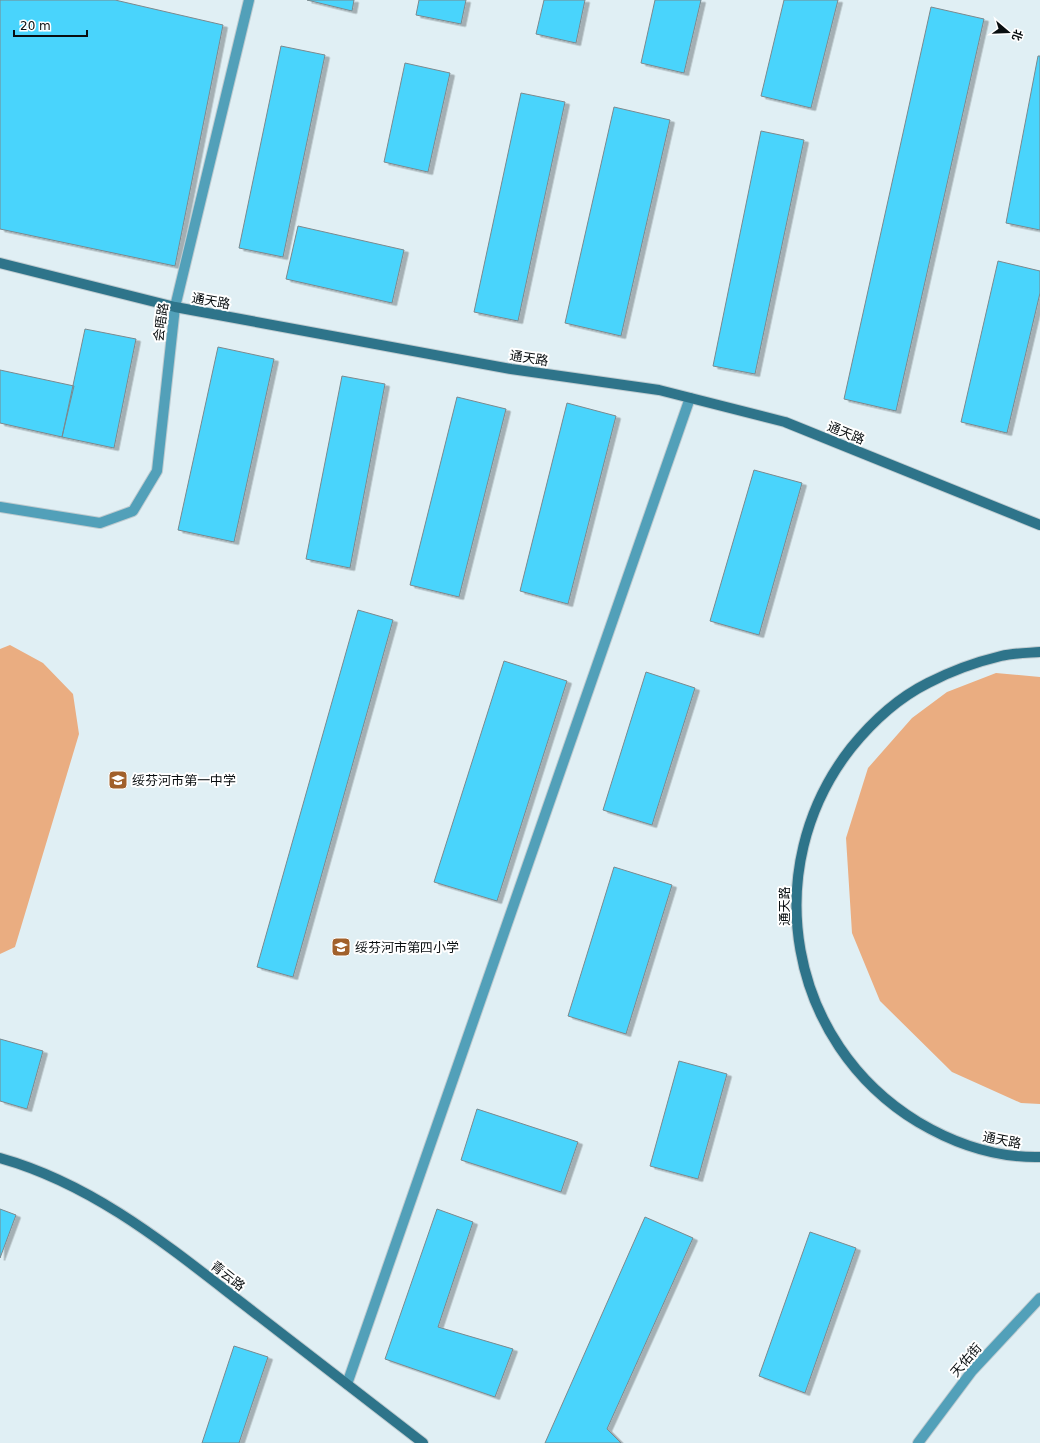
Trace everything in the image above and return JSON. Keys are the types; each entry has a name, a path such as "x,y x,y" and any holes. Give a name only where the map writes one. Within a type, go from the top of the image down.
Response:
{"main road":[{"name":"通天路","path":"0,263 175,307 511,369 659,390 785,422 1040,525"},
{"name":"通天路","path":"1040,652 996,658 964,667 927,683 893,706 863,734 835,771 818,801 805,839 797,882 797,926 804,969 818,1010 839,1048 867,1082 899,1111 936,1133 977,1149 1020,1158 1040,1158"},
{"name":"青云路","path":"0,1158 12,1161 66,1183 110,1207 166,1245 424,1443"}],"street":[{"name":"会晤路","path":"0,507 100,523 134,511 157,471 175,307 249,0"},
{"path":"347,1384 690,398"},
{"name":"天佑街","path":"918,1443 972,1371 1040,1298"}],"shaded area":[{"path":"10,645 43,663 73,694 79,734 15,947 0,954 0,649"},
{"path":"996,673 1040,677 1040,1104 1021,1103 952,1072 880,1001 852,933 846,838 868,768 912,718 947,692"}],"building":[{"path":"0,0 115,0 223,25 175,266 0,229"},
{"path":"307,0 354,0 352,11"},
{"path":"419,0 466,0 461,24 416,15"},
{"path":"544,0 585,0 576,43 536,34"},
{"path":"655,0 701,0 684,73 641,63"},
{"path":"784,0 838,0 811,108 761,96"},
{"path":"931,7 984,19 896,411 844,399"},
{"path":"281,46 325,55 283,257 239,248"},
{"path":"1038,56 1040,56 1040,230 1006,223"},
{"path":"405,63 450,73 428,172 384,162"},
{"path":"521,93 565,102 518,321 474,312"},
{"path":"614,107 670,120 621,336 565,323"},
{"path":"761,131 804,140 755,374 713,366"},
{"path":"298,226 404,250 392,303 286,279"},
{"path":"998,261 1040,271 1040,293 1007,433 961,422"},
{"path":"85,329 136,339 114,448 62,437"},
{"path":"218,347 274,359 234,542 178,530"},
{"path":"0,370 74,386 62,437 0,423"},
{"path":"342,376 385,384 350,568 306,559"},
{"path":"457,397 506,409 459,597 410,585"},
{"path":"567,403 616,416 568,604 520,591"},
{"path":"754,470 802,483 759,635 710,621"},
{"path":"358,610 393,620 293,977 257,967"},
{"path":"504,661 567,681 497,901 434,882"},
{"path":"646,672 695,688 652,825 603,810"},
{"path":"614,867 672,885 626,1034 568,1016"},
{"path":"0,1039 43,1051 27,1109 0,1101"},
{"path":"679,1061 727,1074 698,1179 650,1166"},
{"path":"477,1109 578,1142 561,1192 461,1160"},
{"path":"0,1209 16,1215 0,1258"},
{"path":"437,1209 473,1222 438,1327 513,1349 495,1397 385,1359"},
{"path":"645,1217 693,1238 607,1429 621,1443 545,1443"},
{"path":"810,1232 856,1248 805,1393 759,1376"},
{"path":"234,1346 268,1357 239,1443 202,1443"}],"place":[{"name":"绥芬河市第一中学","path":"118,780"},
{"name":"绥芬河市第四小学","path":"341,947"}]}
